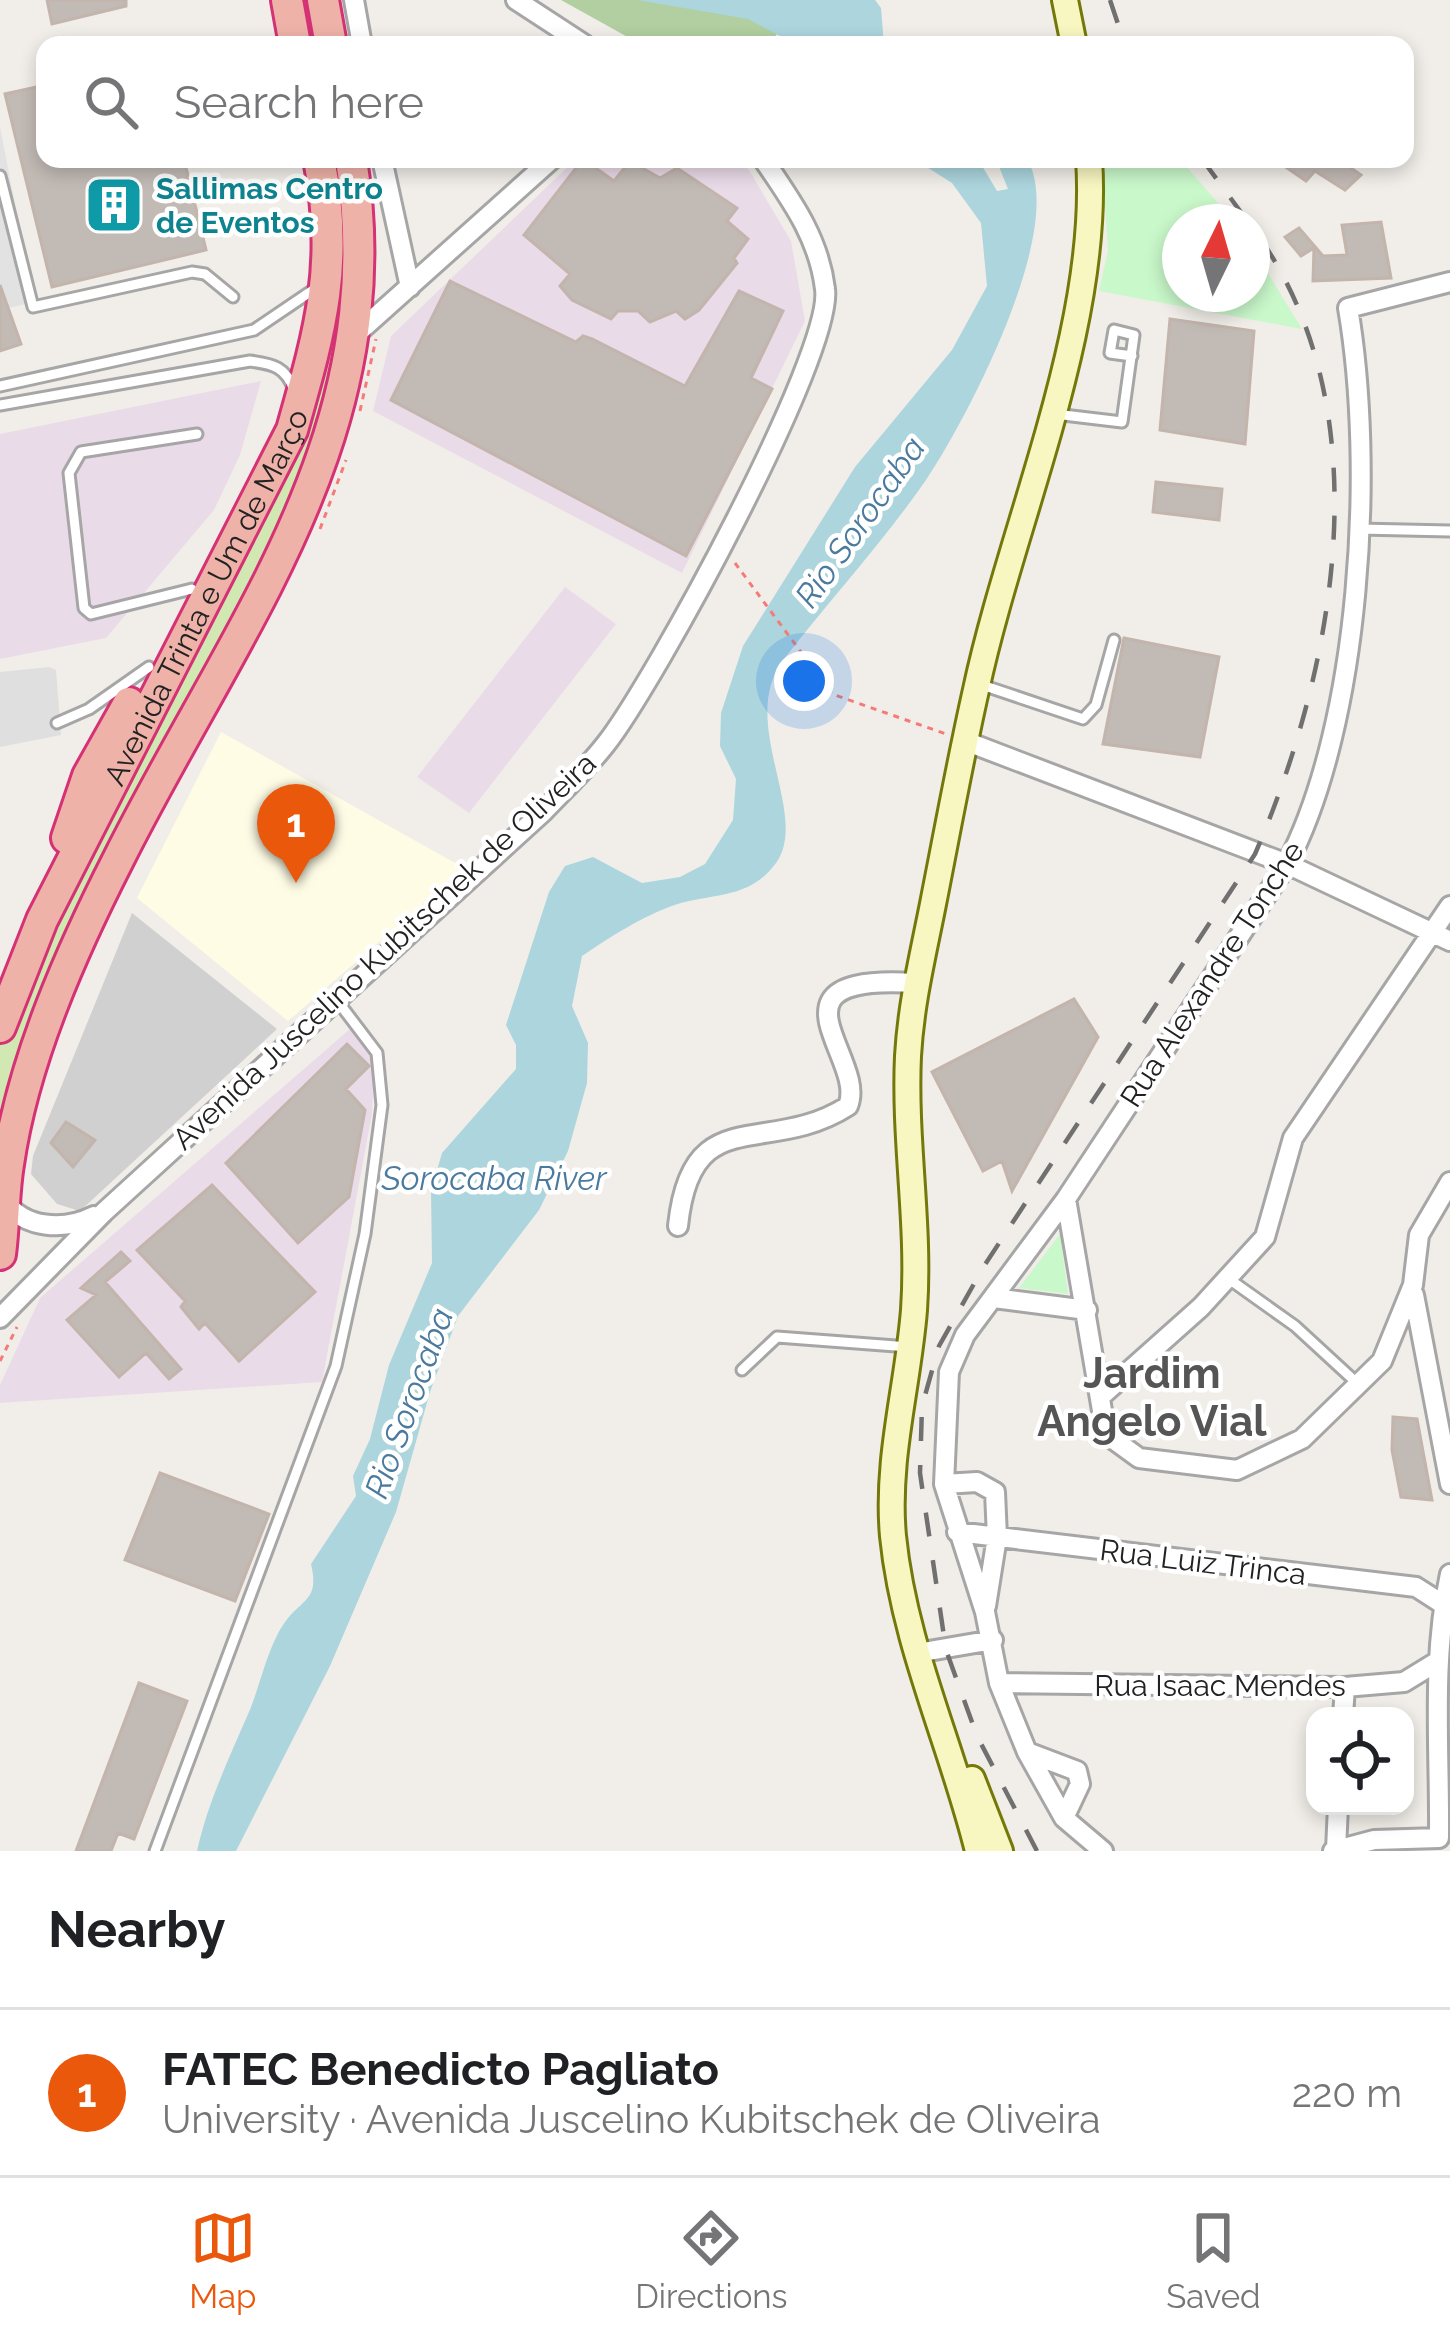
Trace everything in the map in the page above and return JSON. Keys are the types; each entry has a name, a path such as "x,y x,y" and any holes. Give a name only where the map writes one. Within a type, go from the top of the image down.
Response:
{"highway":[{"path":"287,0 294,36"},
{"path":"323,0 329,36"},
{"name":"Avenida Trinta e Um de Março","path":"0,1027 62,879 295,418 319,346 330,277 328,204 321,168"},
{"name":"Avenida Trinta e Um de Março","path":"0,1254 2,1195 13,1141 79,943 154,789 306,508 326,452 364,328 352,168"},
{"path":"62,879 69,822 192,589 295,418"}],"main road":[{"path":"1065,0 1072,36"},
{"path":"978,1851 902,1598 891,1490 916,1255 908,1108 914,982 977,683 1077,302 1092,199 1090,168"},
{"path":"0,985 38,931"},
{"path":"919,1661 951,1724 1000,1851"}],"street":[{"path":"354,0 360,36"},
{"path":"516,0 571,36"},
{"path":"384,168 410,287"},
{"path":"364,328 542,168"},
{"name":"Avenida Juscelino Kubitschek de Oliveira","path":"0,1318 104,1212 543,812 605,745 723,544 819,339 826,291 806,220 769,168"},
{"name":"Rua Alexandre Tonche","path":"1064,1818 1027,1752 999,1683 986,1612 944,1484 949,1372 965,1335 1066,1199 1287,864 1311,818 1340,684 1359,529 1358,367 1348,308 1450,282"},
{"path":"965,741 1287,864 1442,937"},
{"path":"1100,1397 1229,1279 1265,1237 1293,1138 1442,937 1450,906"},
{"path":"678,1226 688,1174 704,1149 724,1140 769,1136 848,1106 849,1081 828,1033 827,1010 835,996 879,981 914,982"},
{"path":"1450,1183 1418,1235 1413,1285 1450,1484"},
{"path":"2,1195 12,1211 52,1226 73,1225 104,1212"},
{"path":"1066,1199 1106,1434 1139,1458 1237,1470 1302,1439 1382,1361 1413,1285"},
{"path":"994,1298 1087,1310"},
{"path":"944,1484 977,1482 995,1492 997,1537 986,1612"},
{"name":"Rua Luiz Trinca","path":"957,1532 1416,1587 1444,1605"},
{"path":"1337,1815 1334,1851 1374,1840 1439,1838 1441,1702 1435,1663 1450,1574"},
{"path":"919,1661 993,1640"},
{"name":"Rua Isaac Mendes","path":"999,1683 1345,1687 1404,1682 1435,1663"},
{"path":"1344,1707 1345,1687"},
{"path":"1027,1752 1077,1771 1080,1784 1064,1818 1103,1851"}],"lane":[{"path":"0,176 33,308 192,272 205,274 233,297"},
{"path":"0,386 254,330 330,277"},
{"path":"1050,413 1122,422 1132,356"},
{"path":"0,405 250,361 272,364 288,374 295,418"},
{"path":"192,589 91,614 84,608 69,473 81,452 196,434"},
{"path":"1359,529 1450,531"},
{"path":"977,683 1083,719 1096,705 1114,640"},
{"path":"57,723 88,709 149,667"},
{"path":"155,1851 336,1366 365,1234 382,1105 377,1052 336,999"},
{"path":"1229,1279 1294,1326 1358,1384"},
{"path":"742,1370 777,1337 909,1347"}],"path":[{"path":"359,414 377,348 364,328"},
{"path":"315,535 328,519 348,448"},
{"path":"723,544 761,603 832,694 965,741"},
{"path":"0,1361 21,1320"}],"shaded area":[{"path":"0,127 34,302 0,310"},
{"path":"567,168 746,168 791,241 805,321 682,573 373,411 391,336"},
{"path":"261,381 240,455 214,510 106,638 0,659 0,434"},
{"path":"565,587 616,624 469,813 417,777"},
{"path":"56,670 61,735 0,747 0,672"},
{"path":"221,732 464,868 288,1021 137,898"},
{"path":"132,913 277,1029 80,1211 57,1204 31,1174 33,1156"},
{"path":"350,1029 374,1055 372,1114 322,1382 0,1403 0,1385 40,1298"}],"green space":[{"path":"561,0 773,0 776,36 626,36"},
{"path":"326,168 343,168 345,340 297,506 147,781 0,1159 0,1045 41,944 296,442"},
{"path":"1103,168 1188,168 1219,204 1162,204 1162,303 1099,291 1108,250"},
{"path":"1270,277 1302,329 1211,312 1270,312"},
{"path":"1060,1234 1068,1294 1019,1288"}],"water":[{"path":"637,0 875,0 881,8 883,36 780,36 748,19"},
{"name":"Sorocaba River","path":"928,168 983,168 997,191 1008,189 1000,168 1030,168 1036,190 1034,229 1024,274 987,370 944,451 874,548 784,659 771,684 767,710 785,819 784,843 776,863 753,884 658,912 582,956 572,1006 588,1043 587,1083 568,1151 539,1210 458,1316 430,1392 396,1512 330,1666 236,1851 197,1851 275,1639 309,1596 311,1564 356,1496 353,1476 370,1439 389,1365 432,1263 431,1191 442,1153 516,1069 516,1045 506,1025 549,892 565,866 593,857 642,883 680,877 705,864 733,820 736,779 720,746 721,713 743,646 855,467 952,350 987,286 981,223 952,183"}],"building":[{"path":"47,0 126,0 126,6 52,24"},
{"name":"Sallimas Centro de Eventos","path":"36,87 36,168 186,168 206,250 52,287 5,94"},
{"path":"576,168 596,168 614,181 624,168 642,168 660,178 677,168 737,208 727,221 748,239 734,258 737,263 699,310 685,319 676,311 650,322 638,311 618,311 611,319 572,300 560,286 570,274 524,235"},
{"path":"1287,168 1351,168 1361,175 1345,190 1315,171 1306,181"},
{"path":"1381,222 1391,278 1313,281 1314,248 1301,256 1285,237 1299,228 1323,256 1347,255 1342,225"},
{"path":"450,281 576,342 583,336 592,339 685,386 739,291 783,311 751,378 772,389 686,556 391,400"},
{"path":"0,285 21,344 0,351"},
{"path":"1170,319 1254,331 1245,444 1160,430"},
{"path":"1156,482 1222,489 1219,520 1153,512"},
{"path":"1124,638 1219,657 1200,757 1103,744"},
{"path":"1074,999 1098,1037 1012,1191 1002,1161 983,1171 932,1072"},
{"path":"347,1044 369,1066 346,1089 365,1110 349,1197 298,1243 226,1163"},
{"path":"66,1122 95,1140 73,1167 51,1143"},
{"path":"212,1185 315,1292 239,1361 205,1323 199,1329 181,1307 185,1301 137,1250"},
{"path":"121,1252 130,1261 105,1282 181,1369 169,1379 146,1353 119,1377 67,1320 96,1295 81,1288"},
{"path":"1393,1417 1417,1419 1432,1500 1401,1497 1392,1450"},
{"path":"160,1473 269,1514 235,1601 125,1560"},
{"path":"139,1683 187,1701 134,1839 118,1833 111,1851 76,1851"}],"railway":[{"path":"1110,0 1122,36"},
{"path":"1209,168 1235,204"},
{"path":"1037,1851 977,1736 946,1650 920,1473 922,1406 939,1346 984,1266 1255,854 1308,701 1325,619 1334,536 1333,453 1320,373 1293,297 1270,258"}],"place":[{"name":"Sallimas Centro de Eventos","path":"114,205"},
{"name":"FATEC Benedicto Pagliato","path":"296,883"}],"district":[{"name":"Jardim Angelo Vial","path":"1152,1397"}],"water label":[{"name":"Rio Sorocaba","path":"860,522"},
{"name":"Rio Sorocaba","path":"409,1403"}]}
